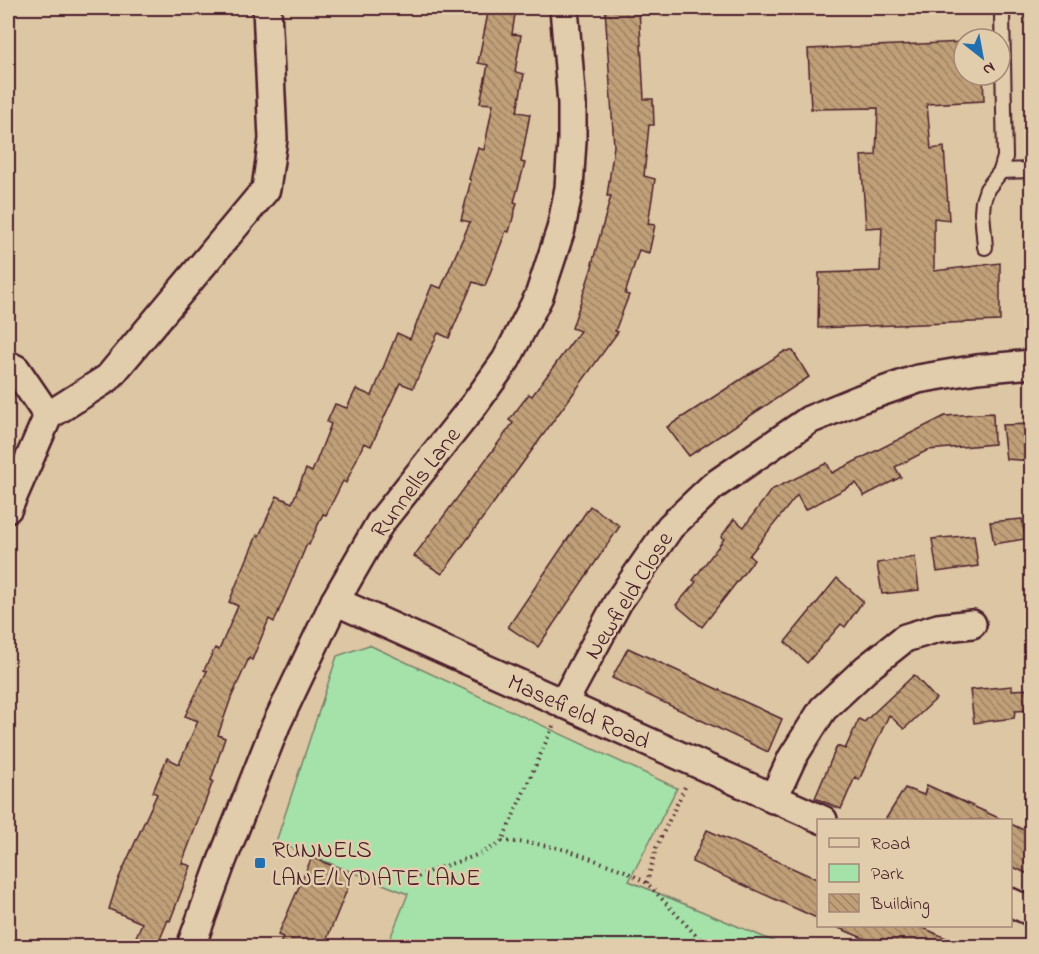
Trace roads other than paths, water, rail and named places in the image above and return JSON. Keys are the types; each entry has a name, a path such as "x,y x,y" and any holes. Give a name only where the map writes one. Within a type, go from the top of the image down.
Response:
{"street":[{"path":"8,508 48,416 108,378 266,189 273,139 267,8"},
{"name":"Runnells Lane","path":"191,946 276,726 335,601 380,523 474,405 506,360 539,296 561,229 569,188 572,104 564,8"},
{"name":"Newfield Close","path":"559,712 618,602 670,527 712,486 808,420 860,399 918,379 977,369 1032,364"},
{"path":"8,365 16,369 48,416"},
{"name":"Masefield Road","path":"335,601 559,712 821,819"},
{"path":"773,799 792,758 823,709 867,668 906,638 938,628 972,624"},
{"path":"1012,902 1032,912"}],"lane":[{"path":"985,246 983,201 987,189 1001,171 1005,158 1002,15"},
{"path":"1001,171 1032,170"}],"place":[{"name":"RUNNELS LANE/LYDIATE LANE","path":"260,863"}]}
